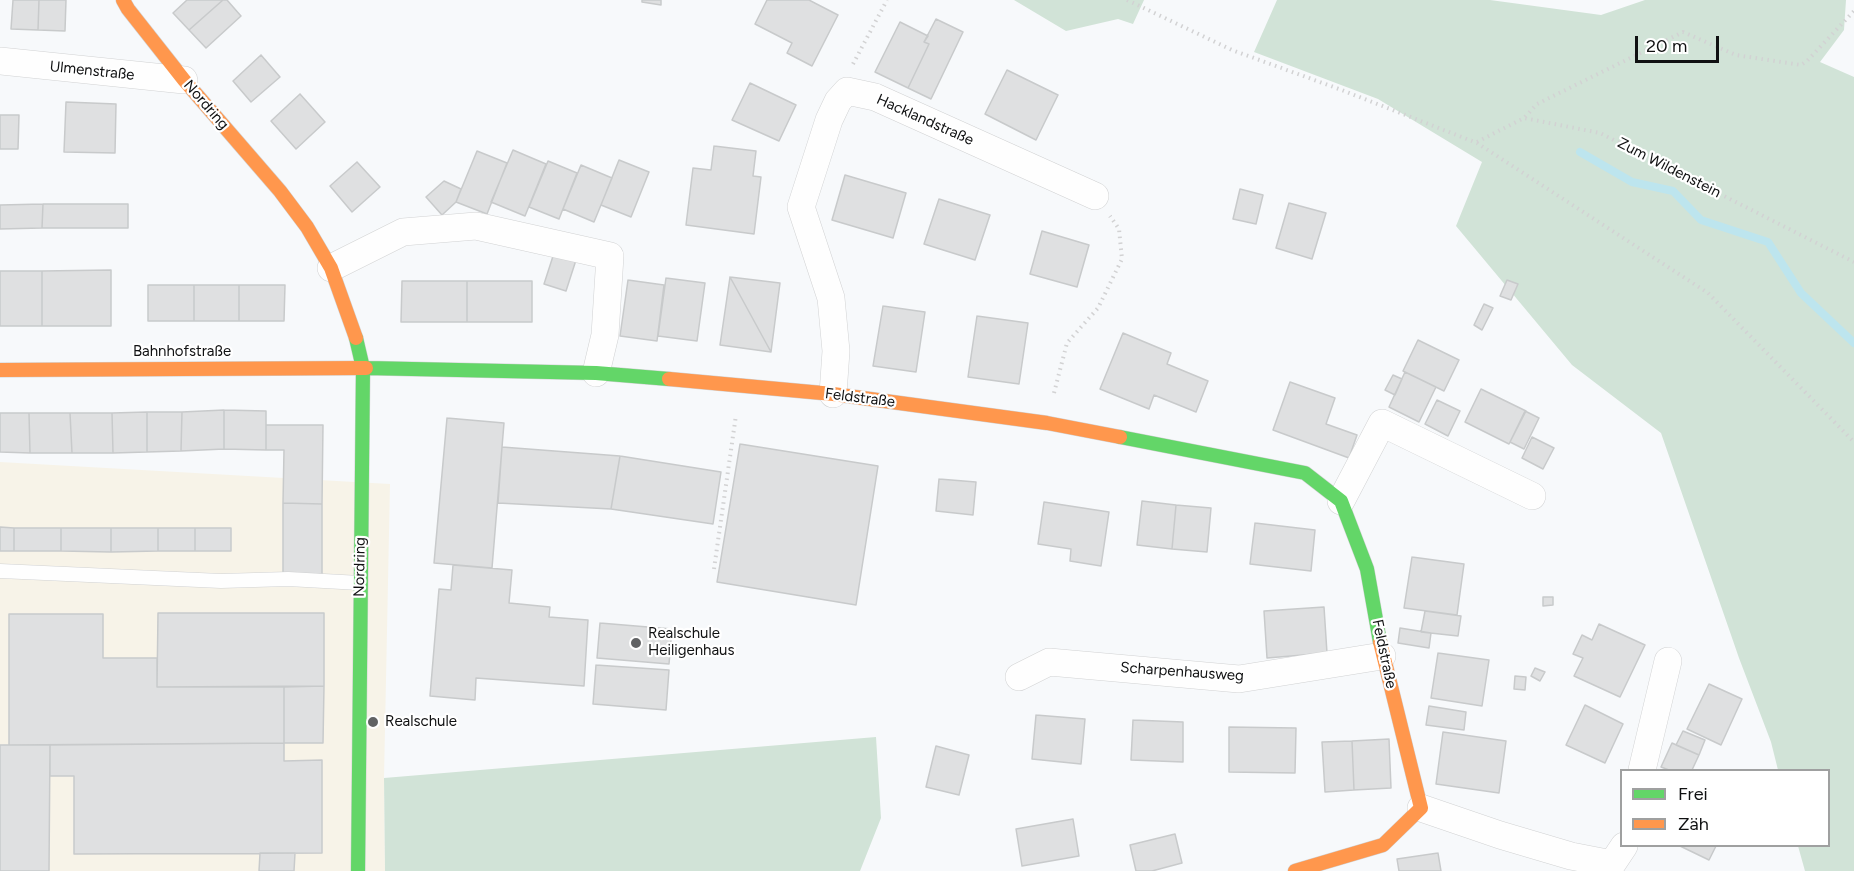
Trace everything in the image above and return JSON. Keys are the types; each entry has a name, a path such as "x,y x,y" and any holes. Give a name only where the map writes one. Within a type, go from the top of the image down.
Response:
{"street":[{"name":"Nordring","path":"123,0 184,80 280,191 307,227 331,268 358,344 363,368 358,871"},
{"name":"Ulmenstraße","path":"0,61 184,80"},
{"name":"Hacklandstraße","path":"847,91 876,97 1095,196"},
{"path":"833,394 836,351 831,298 801,207 829,120 838,100 847,91"},
{"path":"331,268 403,232 476,226 610,256 604,335 596,373"},
{"name":"Feldstraße","path":"363,368 596,373 833,394 1047,423 1305,473 1341,501 1367,569 1382,656 1421,808"},
{"name":"Bahnhofstraße","path":"0,370 363,368"},
{"path":"1341,501 1382,423 1532,496"},
{"name":"Scharpenhausweg","path":"1019,677 1049,662 1239,679 1382,656"},
{"path":"1642,769 1668,661"},
{"path":"1295,871 1383,845 1421,808 1500,836 1571,856 1612,864 1623,847"}],"lane":[{"path":"0,571 360,583"}],"path":[{"path":"847,91 848,73 887,0"},
{"path":"1127,0 1232,50 1477,143 1708,293 1854,442"},
{"path":"1477,143 1524,118 1536,104 1683,32 1736,55 1801,65 1854,11"},
{"name":"Zum Wildenstein","path":"1524,118 1600,133 1854,262"},
{"path":"1047,423 1067,344 1098,308 1122,259 1119,229 1095,196"},
{"path":"714,569 736,413"}],"shaded area":[{"path":"0,462 390,484 384,778 385,871 0,871"}],"green space":[{"path":"1014,0 1144,0 1133,24 1118,19 1066,31"},
{"path":"1277,0 1490,0 1601,15 1645,0 1846,0 1844,30 1820,62 1854,77 1854,871 1805,871 1798,847 1830,847 1830,769 1778,769 1771,742 1739,658 1661,433 1572,365 1456,226 1482,162 1378,99 1254,52"},
{"path":"876,737 881,818 860,871 385,871 384,778"}],"building":[{"path":"13,0 39,0 38,30 11,29"},
{"path":"39,0 66,0 65,31 38,30"},
{"path":"187,0 223,0 189,30 173,13"},
{"path":"223,0 227,0 241,16 206,48 189,30"},
{"path":"642,0 661,0 661,5 642,2"},
{"path":"767,0 809,0 838,15 812,66 787,53 792,43 755,24"},
{"path":"936,19 963,32 931,99 908,88 929,44 924,42"},
{"path":"900,22 928,36 924,42 929,44 908,88 875,72"},
{"path":"261,55 280,77 251,102 233,81"},
{"path":"1007,70 1058,95 1036,140 985,114"},
{"path":"750,83 796,105 779,141 732,120"},
{"path":"300,94 325,122 296,149 271,121"},
{"path":"66,102 116,104 115,153 64,152"},
{"path":"0,115 19,115 18,149 0,149"},
{"path":"714,146 756,151 753,176 761,177 754,234 686,225 693,168 711,170"},
{"path":"513,150 546,164 525,216 491,202"},
{"path":"477,151 507,163 487,214 456,202"},
{"path":"619,160 649,172 631,217 601,205"},
{"path":"548,161 577,173 559,219 529,207"},
{"path":"357,162 380,187 352,212 330,186"},
{"path":"581,165 612,178 594,222 563,209"},
{"path":"845,175 906,193 893,238 832,220"},
{"path":"444,181 461,189 456,202 442,215 426,197"},
{"path":"1240,189 1263,195 1256,224 1233,219"},
{"path":"939,199 990,215 975,260 924,244"},
{"path":"1289,203 1326,213 1312,259 1276,248"},
{"path":"43,204 128,204 128,228 42,228"},
{"path":"43,204 42,228 0,229 0,205"},
{"path":"1042,231 1089,245 1077,287 1030,274"},
{"path":"555,250 577,257 566,291 544,284"},
{"path":"111,270 111,326 42,326 42,271"},
{"path":"0,271 42,271 42,326 0,326"},
{"path":"730,277 771,352 720,345"},
{"path":"730,277 780,283 771,352"},
{"path":"666,278 705,283 697,341 658,336"},
{"path":"628,280 664,285 657,341 620,336"},
{"path":"1507,280 1518,284 1511,300 1500,296"},
{"path":"402,281 467,281 467,322 401,322"},
{"path":"467,281 532,281 532,322 467,322"},
{"path":"148,285 194,285 194,321 148,321"},
{"path":"194,285 239,285 239,321 194,321"},
{"path":"239,285 285,285 284,321 239,321"},
{"path":"1484,304 1493,308 1482,330 1474,325"},
{"path":"883,306 925,312 916,372 873,366"},
{"path":"977,316 1028,323 1019,384 968,377"},
{"path":"1123,333 1171,353 1167,364 1208,381 1196,412 1154,395 1149,409 1100,389"},
{"path":"1418,340 1459,360 1444,391 1403,371"},
{"path":"1405,372 1436,387 1419,422 1389,407"},
{"path":"1393,375 1402,379 1395,395 1385,390"},
{"path":"1290,382 1335,398 1326,424 1357,435 1349,458 1273,430"},
{"path":"1481,389 1526,411 1509,444 1465,422"},
{"path":"1437,400 1460,411 1448,436 1425,424"},
{"path":"224,410 224,449 181,451 182,412"},
{"path":"224,410 266,411 266,450 224,449"},
{"path":"1525,411 1539,418 1524,449 1510,442"},
{"path":"147,412 147,452 113,453 112,413"},
{"path":"147,412 182,412 181,451 147,452"},
{"path":"0,413 29,413 30,453 0,452"},
{"path":"29,413 70,413 72,453 30,453"},
{"path":"70,413 112,413 113,453 72,453"},
{"path":"447,418 504,423 492,568 434,563"},
{"path":"266,425 323,425 322,504 283,503 284,450 266,450"},
{"path":"1532,437 1554,448 1543,469 1522,458"},
{"path":"740,444 878,466 856,605 717,582"},
{"path":"502,447 620,456 611,509 498,503"},
{"path":"620,456 721,472 713,524 611,509"},
{"path":"939,479 976,482 973,515 936,511"},
{"path":"1142,501 1176,505 1172,549 1137,545"},
{"path":"1044,502 1109,512 1101,566 1070,561 1071,549 1038,544"},
{"path":"283,503 322,504 322,574 283,574"},
{"path":"1176,505 1211,508 1207,552 1172,549"},
{"path":"1255,523 1315,530 1311,571 1250,564"},
{"path":"0,527 14,528 14,551 0,551"},
{"path":"14,528 61,528 61,551 14,551"},
{"path":"61,528 111,528 111,552 61,551"},
{"path":"111,528 158,528 158,551 111,552"},
{"path":"158,528 195,528 195,551 158,551"},
{"path":"195,528 231,528 231,551 195,551"},
{"path":"1412,557 1464,564 1457,615 1404,608"},
{"path":"453,565 512,570 509,603 550,607 549,617 588,620 584,686 476,678 475,700 430,696 439,589 451,590"},
{"path":"1543,597 1553,597 1553,605 1543,606"},
{"path":"1324,607 1327,653 1267,658 1264,611"},
{"path":"1425,611 1461,616 1458,636 1421,632"},
{"path":"158,613 324,613 324,686 157,687"},
{"path":"9,614 103,614 103,658 157,658 157,687 284,687 284,743 9,745"},
{"path":"600,623 672,629 669,664 597,658"},
{"path":"1599,624 1645,645 1620,697 1574,676 1583,658 1573,654 1582,635 1592,640"},
{"path":"1400,628 1431,633 1429,648 1398,643"},
{"path":"1438,653 1489,660 1482,706 1431,698"},
{"path":"596,665 669,670 666,710 593,704"},
{"path":"1535,668 1545,672 1540,681 1531,676"},
{"path":"1515,676 1526,677 1525,690 1514,689"},
{"path":"1709,684 1742,699 1721,745 1687,729"},
{"path":"324,686 323,743 284,743 284,687"},
{"path":"1585,705 1623,724 1605,763 1566,745"},
{"path":"1429,706 1466,712 1464,730 1426,725"},
{"path":"1036,715 1085,719 1081,764 1032,759"},
{"path":"1133,720 1183,722 1183,762 1131,760"},
{"path":"1229,727 1296,728 1295,773 1229,772"},
{"path":"1683,731 1705,740 1699,755 1676,745"},
{"path":"1443,732 1506,741 1499,793 1436,784"},
{"path":"1389,739 1391,788 1354,790 1352,741"},
{"path":"1352,741 1354,790 1325,792 1322,742"},
{"path":"284,743 284,761 322,760 322,853 74,854 74,776 50,776 50,745"},
{"path":"1672,743 1699,755 1692,769 1661,767"},
{"path":"0,745 50,745 49,871 0,871"},
{"path":"936,746 969,755 959,795 926,787"},
{"path":"1073,819 1079,856 1022,866 1016,829"},
{"path":"1175,834 1182,863 1152,871 1136,871 1130,845"},
{"path":"1682,847 1716,847 1709,860"},
{"path":"260,853 295,853 294,871 259,871"},
{"path":"1438,853 1441,871 1399,871 1397,859"}],"waterway":[{"path":"1580,152 1632,182 1673,191 1701,220 1768,242 1801,293 1854,343"}],"traffic: fast":[{"path":"356,338 363,368 358,871"},
{"path":"366,368 596,373 669,379"},
{"path":"1120,437 1305,473 1341,501 1367,569 1380,642"}],"traffic: slow":[{"path":"123,0 184,80 280,191 307,227 331,268 356,338"},
{"path":"0,370 366,368"},
{"path":"669,379 833,394 1047,423 1120,437"},
{"path":"1295,871 1383,845 1421,808 1380,642"}],"place":[{"name":"Realschule Heiligenhaus","path":"636,643"},
{"name":"Realschule","path":"373,722"}]}
